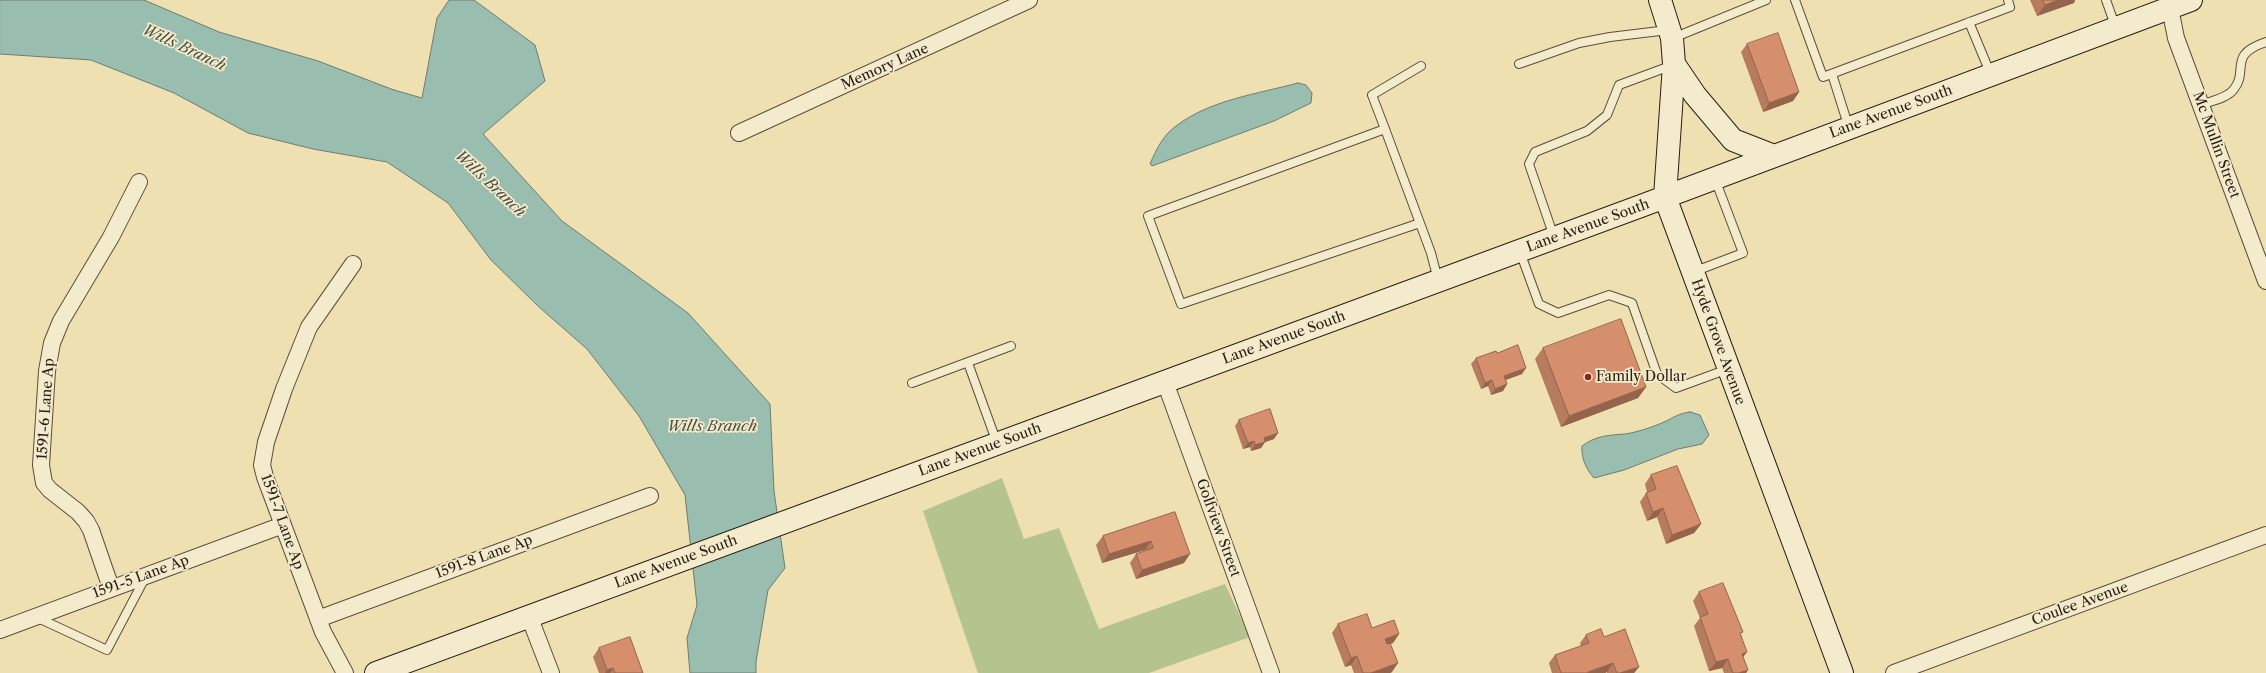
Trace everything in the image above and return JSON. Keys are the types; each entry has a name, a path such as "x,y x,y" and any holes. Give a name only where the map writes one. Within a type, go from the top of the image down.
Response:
{"main road":[{"name":"Hyde Grove Avenue","path":"1660,0 1671,34 1674,64 1665,197 1842,673"},
{"name":"Lane Avenue South","path":"376,673 2116,29 2169,4 2191,0"},
{"path":"1674,64 1695,95 1733,140 1774,156"}],"street":[{"name":"Memory Lane","path":"739,133 1029,0"},
{"name":"Mc Mullin Street","path":"2169,4 2176,38 2266,281"},
{"name":"1591-6 Lane Ap","path":"111,588 86,520 50,490 44,482 41,465 47,371 52,343 62,321 111,237 140,182"},
{"name":"1591-7 Lane Ap","path":"345,673 336,658 318,619 264,477 262,465 266,442 284,389 309,327 353,264"},
{"name":"Golfview Street","path":"1165,382 1271,673"},
{"name":"1591-8 Lane Ap","path":"318,619 650,496"},
{"name":"1591-5 Lane Ap","path":"0,630 148,574 283,526"},
{"name":"Coulee Avenue","path":"1894,673 2266,535"},
{"path":"529,616 551,673"}],"lane":[{"path":"1519,64 1579,43 1610,37 1671,34 1766,0"},
{"path":"1796,0 1823,77 2010,7 2008,0"},
{"path":"2106,0 2116,29"},
{"path":"1969,22 1991,75"},
{"path":"2201,105 2233,91 2237,85 2242,59 2254,47 2266,42"},
{"path":"1554,238 1529,164 1535,152 1587,131 1607,115 1619,85 1674,64"},
{"path":"1421,66 1372,95 1420,223 1438,281"},
{"path":"1832,74 1849,128"},
{"path":"1385,129 1148,216 1180,304 1420,223"},
{"path":"1693,272 1743,253 1715,178"},
{"path":"1519,251 1539,304 1558,313 1609,295 1632,303 1657,374 1676,388 1728,369"},
{"path":"912,383 1011,346"},
{"path":"968,362 997,444"},
{"path":"35,616 107,650 148,574"}],"green space":[{"path":"1002,478 1024,539 1059,528 1099,629 1225,584 1250,637 1149,673 978,673 923,511"}],"water":[{"name":"Wills Branch","path":"0,0 144,0 219,32 318,61 394,90 422,98 437,18 449,0 474,0 535,45 545,81 483,134 562,221 688,313 770,404 774,491 785,568 768,590 756,662 756,673 690,673 687,638 697,605 685,495 639,416 587,349 539,307 491,260 448,203 387,162 313,149 248,133 174,93 91,60 0,54"},
{"path":"1298,83 1306,85 1312,93 1311,103 1274,121 1152,166 1150,164 1157,148 1167,134 1189,117 1234,99"},
{"path":"1690,412 1700,415 1709,435 1702,444 1678,449 1624,470 1594,478 1586,467 1583,459 1582,446 1592,440 1640,431"}],"building":[{"path":"2043,0 2058,0 2045,5"},
{"path":"1778,33 1799,92 1769,103 1747,44"},
{"path":"1621,319 1646,387 1569,416 1543,348"},
{"path":"1518,345 1526,368 1504,376 1507,384 1495,389 1492,380 1485,383 1476,358 1496,351 1497,353"},
{"path":"1270,409 1278,433 1264,438 1265,442 1255,445 1254,441 1248,443 1239,420"},
{"path":"1677,466 1701,524 1672,535 1663,508 1653,512 1646,493 1656,489 1651,475"},
{"path":"1175,512 1190,554 1142,570 1136,554 1153,548 1151,541 1109,554 1103,536"},
{"path":"1723,583 1743,632 1740,633 1747,652 1742,654 1748,670 1739,673 1733,673 1728,659 1716,662 1700,617 1708,614 1699,592"},
{"path":"1367,614 1372,628 1394,620 1399,634 1385,639 1387,644 1390,643 1398,663 1371,673 1363,673 1357,656 1351,658 1338,624"},
{"path":"1601,629 1604,637 1625,629 1639,667 1617,673 1613,663 1588,673 1561,673 1555,655 1589,643 1586,635"},
{"path":"630,637 643,673 615,673 613,668 607,670 599,648"}],"place":[{"name":"Family Dollar","path":"1588,377"}]}
